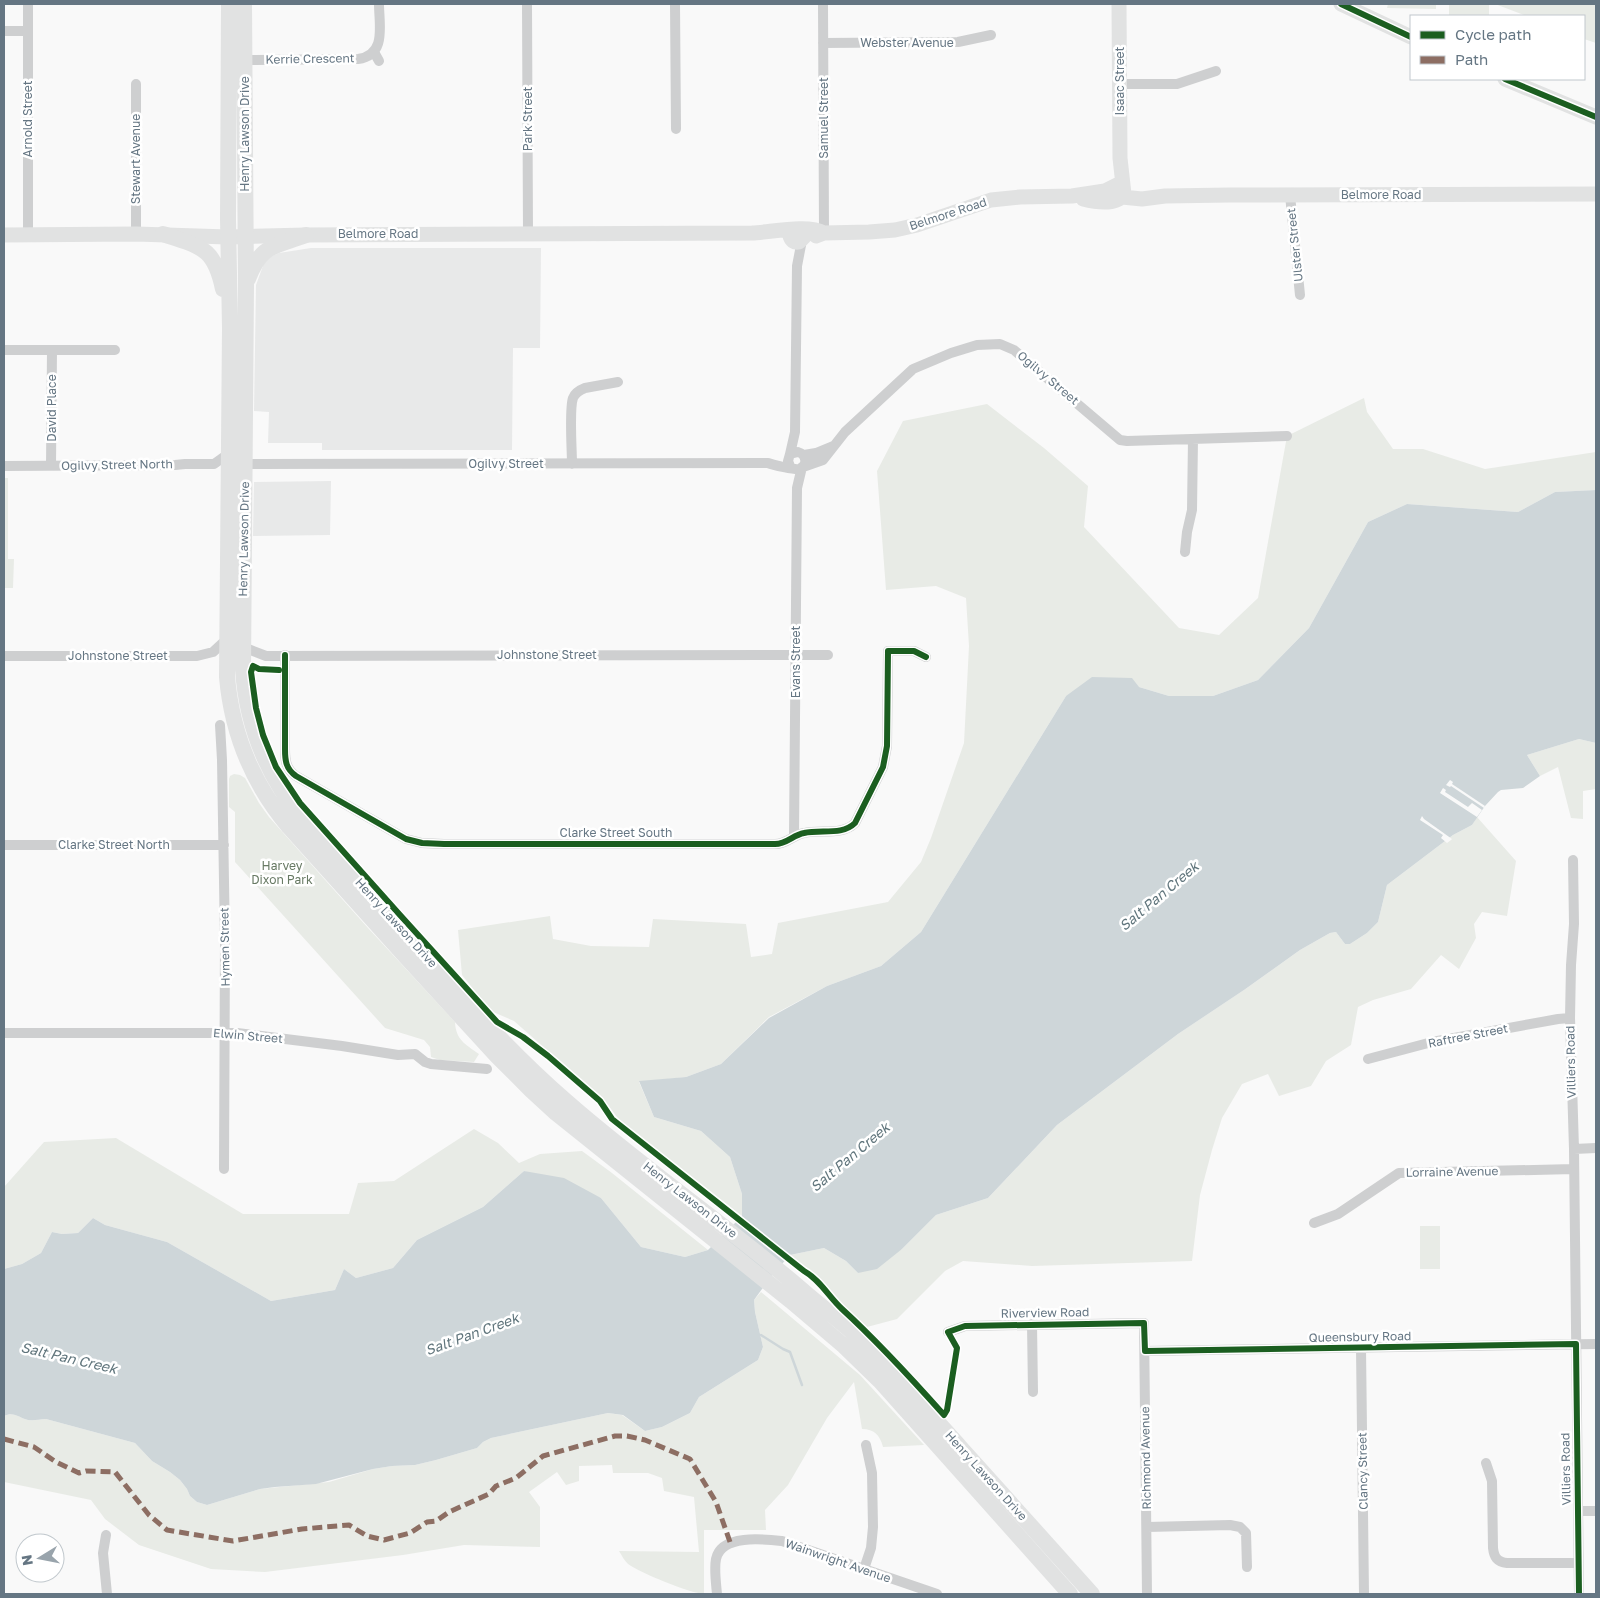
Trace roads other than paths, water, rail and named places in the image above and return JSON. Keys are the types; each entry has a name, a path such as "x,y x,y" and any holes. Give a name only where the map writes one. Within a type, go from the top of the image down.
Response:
{"main road":[{"name":"Henry Lawson Drive","path":"229,4 228,237 230,328 227,684 232,717 245,757 263,792 289,827 439,992 468,1013 542,1080 605,1142 795,1295 848,1329 892,1372 1092,1594"},
{"name":"Henry Lawson Drive","path":"244,4 246,286 243,669 247,707 255,737 267,766 282,793 323,842 455,988 468,1013"},
{"path":"163,234 201,249 212,258 218,269 230,328"},
{"path":"246,286 260,254 276,244 306,234"},
{"name":"Henry Lawson Drive","path":"795,1295 880,1381 1070,1594"}],"street":[{"name":"Arnold Street","path":"28,4 28,234"},
{"name":"Kerrie Crescent","path":"244,60 358,59 377,56 379,4"},
{"name":"Park Street","path":"527,4 528,234"},
{"path":"676,4 676,129"},
{"name":"Samuel Street","path":"823,4 824,233"},
{"name":"Isaac Street","path":"1119,4 1119,192"},
{"path":"1341,4 1410,37"},
{"path":"4,31 28,31"},
{"name":"Webster Avenue","path":"823,43 958,42 991,35"},
{"path":"1120,84 1177,84 1216,71"},
{"path":"1507,80 1596,117"},
{"name":"Stewart Avenue","path":"136,84 136,234"},
{"name":"Belmore Road","path":"4,234 163,234 228,237 306,234 752,233 797,236 895,230 980,203 1003,198 1072,196 1119,192 1156,193 1165,196 1596,194"},
{"name":"Ulster Street","path":"1290,195 1300,295"},
{"name":"Evans Street","path":"794,836 797,488 790,461 795,432 797,236"},
{"name":"Ogilvy Street","path":"803,467 823,460 850,428 913,369 951,353 977,345 992,343 1006,345 1022,356 1120,440 1128,442 1287,436"},
{"path":"4,350 115,350"},
{"name":"David Place","path":"51,466 52,350"},
{"path":"572,464 572,410 574,398 580,390 585,388 618,382"},
{"name":"Evans Street","path":"795,432 803,454"},
{"path":"1185,552 1192,510 1193,439"},
{"name":"Ogilvy Street","path":"803,454 816,453 834,445"},
{"path":"795,452 803,454 806,462 803,467 796,469 790,461 795,452"},
{"name":"Ogilvy Street North","path":"4,466 214,464 228,454"},
{"name":"Ogilvy Street","path":"244,464 768,463 781,467 790,461"},
{"name":"Evans Street","path":"797,488 803,467"},
{"name":"Johnstone Street","path":"4,656 197,656 213,652 226,640"},
{"name":"Johnstone Street","path":"243,647 266,656"},
{"name":"Clarke Street South","path":"285,656 285,749 288,768 296,776 398,835 414,842 444,844 775,844 787,842 794,836 812,832 842,830 855,823 885,761 888,736 888,651 914,651 926,657"},
{"name":"Johnstone Street","path":"243,669 253,660 266,656 828,655"},
{"name":"Hymen Street","path":"220,726 224,844 226,1033 224,1168"},
{"name":"Clarke Street North","path":"4,845 224,844"},
{"name":"Villiers Road","path":"1573,860 1574,924 1570,1018 1574,1148 1579,1594"},
{"name":"Raftree Street","path":"1368,1059 1441,1040 1570,1018"},
{"name":"Elwin Street","path":"4,1033 226,1033 398,1055 415,1054 431,1064 487,1069"},
{"path":"1574,1148 1596,1148"},
{"name":"Lorraine Avenue","path":"1314,1223 1338,1214 1399,1173 1574,1169"},
{"name":"Riverview Road","path":"948,1332 965,1326 1144,1323"},
{"name":"Richmond Avenue","path":"1144,1323 1147,1594"},
{"path":"1032,1324 1033,1392"},
{"name":"Queensbury Road","path":"1145,1352 1596,1344"},
{"name":"Clancy Street","path":"1361,1348 1364,1594"},
{"path":"864,1569 872,1543 873,1527 872,1473 866,1446"},
{"path":"1486,1463 1492,1482 1493,1548 1498,1561 1507,1564 1578,1563"},
{"path":"1578,1511 1596,1511"},
{"path":"1147,1527 1230,1525 1240,1527 1244,1529 1246,1538 1247,1567"},
{"path":"106,1535 104,1554 107,1594"},
{"name":"Wainwright Avenue","path":"717,1594 716,1558 720,1549 730,1542 766,1539 782,1541 937,1594"}],"water":[{"name":"Salt Pan Creek","path":"1596,490 1596,743 1579,739 1527,755 1540,776 1523,788 1501,790 1498,792 1485,806 1472,825 1453,835 1387,885 1378,922 1367,933 1350,944 1345,944 1336,932 1330,933 1300,950 1178,1034 1057,1125 988,1198 936,1215 902,1249 877,1269 858,1273 846,1261 824,1248 790,1255 754,1300 763,1347 758,1360 699,1397 690,1413 662,1427 645,1431 623,1415 608,1413 491,1438 477,1448 415,1465 373,1469 316,1484 260,1489 207,1505 197,1502 190,1496 180,1480 152,1461 135,1443 46,1419 30,1420 14,1415 4,1416 4,1269 22,1264 41,1253 52,1232 62,1234 78,1233 93,1218 105,1225 167,1242 271,1301 335,1290 344,1269 356,1278 393,1268 417,1240 483,1207 524,1171 564,1178 601,1198 641,1247 685,1257 708,1250 742,1216 742,1194 730,1157 701,1131 654,1117 639,1081 686,1077 721,1064 769,1018 827,986 881,966 921,932 1066,696 1092,677 1132,678 1139,687 1169,696 1213,696 1258,680 1309,628 1368,522 1407,504 1518,512 1555,492"}],"waterway":[{"path":"761,1335 790,1352 802,1385"}],"park label":[{"name":"Harvey Dixon Park","path":"282,873"}]}
